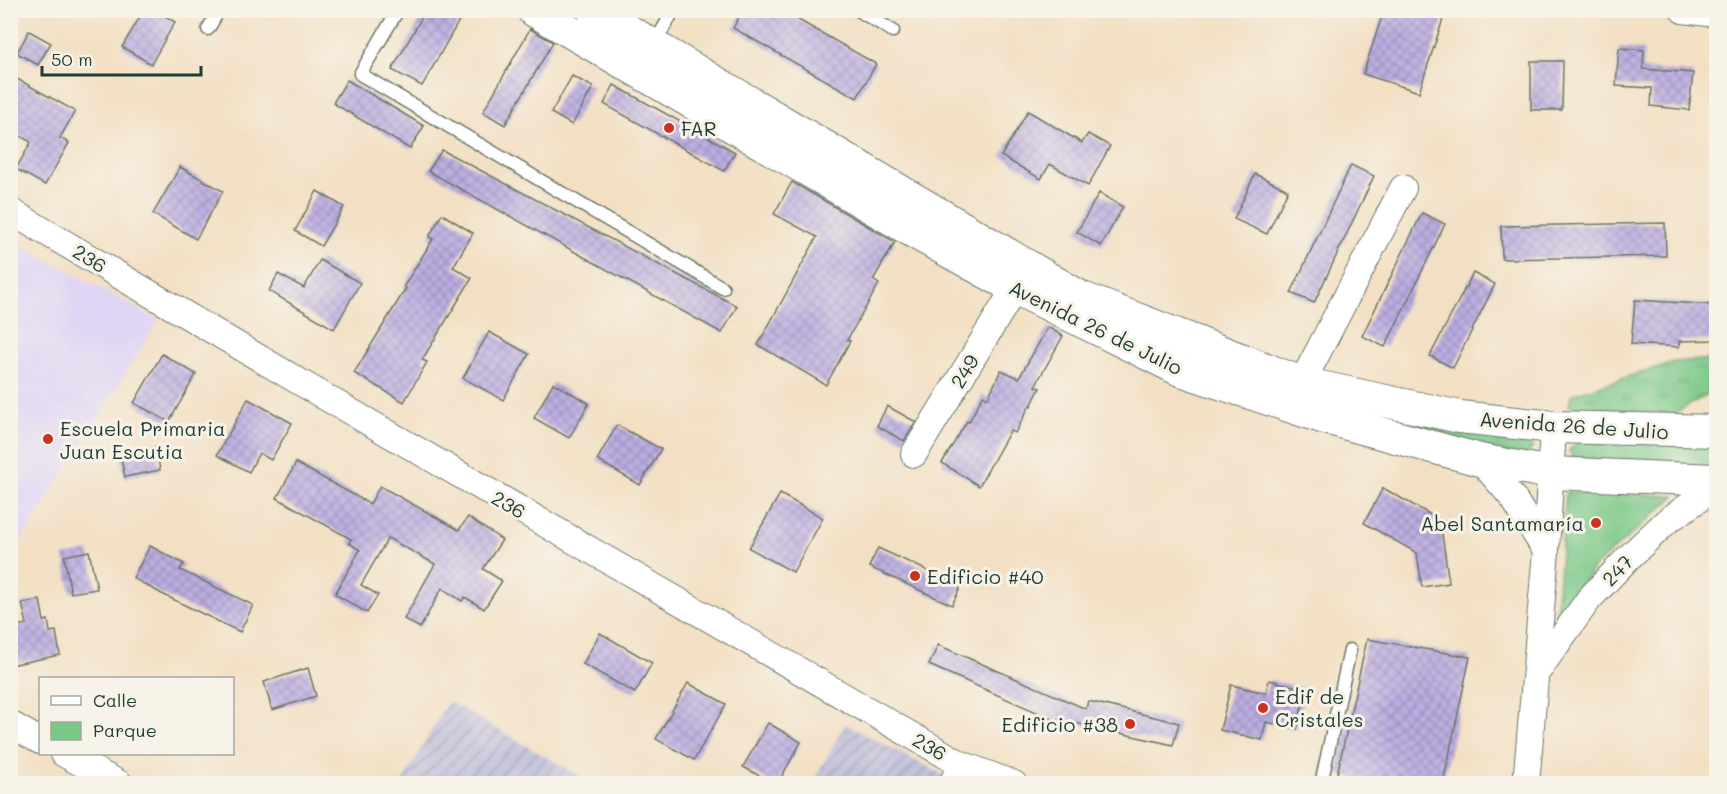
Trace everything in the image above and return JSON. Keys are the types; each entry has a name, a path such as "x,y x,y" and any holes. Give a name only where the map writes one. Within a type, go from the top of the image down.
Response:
{"street":[{"name":"Avenida 26 de Julio","path":"533,10 1014,288 1178,369 1296,395 1460,417 1553,427 1716,431"},
{"name":"Avenida 26 de Julio","path":"593,10 1080,297 1296,395 1322,417 1480,460 1551,473 1716,480"},
{"path":"1683,10 1716,14"},
{"path":"1296,395 1403,188"},
{"name":"236","path":"10,211 956,774 1014,783"},
{"name":"249","path":"915,454 1014,288"},
{"path":"1684,432 1716,414"},
{"path":"1526,783 1546,551 1553,427"},
{"path":"1480,460 1513,498 1546,551"},
{"name":"247","path":"1536,672 1589,599 1628,558 1667,521 1716,488"},
{"path":"10,724 39,740"},
{"path":"68,755 120,783"}],"lane":[{"path":"208,29 219,10"},
{"path":"398,10 360,74 723,288"},
{"path":"654,45 674,10"},
{"path":"858,10 893,31"},
{"path":"1321,783 1350,650"}],"shaded area":[{"name":"Escuela Primaria Juan Escutia","path":"11,240 159,320 11,557"},
{"path":"448,701 592,783 402,783"},
{"path":"845,724 945,776 942,783 812,784"}],"green space":[{"path":"1716,359 1716,389 1674,414 1569,406 1571,395 1674,362"},
{"path":"1418,423 1529,436 1533,447 1525,457 1472,445"},
{"path":"1582,440 1716,443 1716,470 1576,464 1569,450"},
{"path":"1566,492 1675,496 1594,567 1555,624"}],"building":[{"path":"144,10 155,10 175,22 151,64 122,47"},
{"path":"426,10 465,10 422,86 392,70"},
{"path":"743,10 781,10 876,64 857,98 733,28"},
{"path":"1384,10 1446,10 1419,92 1363,74"},
{"path":"530,29 553,42 505,125 483,112"},
{"path":"29,31 51,43 38,65 17,53"},
{"path":"1619,48 1644,50 1643,69 1693,73 1689,110 1651,106 1652,88 1616,86"},
{"path":"1531,61 1563,61 1562,110 1531,110"},
{"path":"10,75 75,111 60,138 69,143 45,185 16,169 31,142 10,130"},
{"path":"572,76 593,87 572,125 551,113"},
{"path":"347,80 424,126 410,149 333,103"},
{"name":"FAR","path":"614,85 735,152 724,171 604,104"},
{"path":"1028,111 1082,143 1088,134 1110,146 1088,186 1050,164 1041,179 1001,156"},
{"path":"442,150 737,306 722,333 428,171"},
{"path":"1351,165 1374,176 1314,303 1291,293"},
{"path":"180,167 223,191 196,239 153,214"},
{"path":"1255,174 1288,190 1267,234 1234,219"},
{"path":"792,182 895,242 873,280 879,284 847,340 850,341 826,385 758,345 817,237 774,214"},
{"path":"317,191 344,207 321,246 295,231"},
{"path":"1099,193 1123,207 1101,246 1077,232"},
{"path":"1422,213 1445,224 1385,347 1362,336"},
{"path":"442,214 473,233 453,267 472,278 422,360 427,362 404,402 354,373 406,288 404,286 433,239 429,237"},
{"path":"1665,223 1666,256 1502,259 1501,226"},
{"path":"320,260 360,283 334,329 269,291 278,274 304,288"},
{"path":"1473,273 1495,284 1453,368 1430,356"},
{"path":"1635,300 1716,305 1716,340 1679,341 1679,347 1631,344"},
{"path":"1048,327 1063,336 1035,386 1040,388 1031,406 1015,433 1010,431 979,486 942,463 967,421 969,422 983,395 988,398 1001,370 1019,378"},
{"path":"489,332 529,354 503,400 463,378"},
{"path":"162,354 196,374 169,422 134,403"},
{"path":"553,383 589,403 569,438 534,418"},
{"path":"248,399 292,423 271,460 259,453 249,472 217,455"},
{"path":"887,406 916,422 904,441 877,426"},
{"path":"617,425 661,449 640,485 597,460"},
{"path":"156,447 160,470 125,477 120,454"},
{"path":"296,463 370,504 380,486 459,530 468,517 502,540 483,569 502,581 484,609 465,597 462,601 442,588 420,628 404,619 435,564 388,538 361,585 378,595 367,613 335,594 360,550 349,543 351,539 277,498"},
{"path":"1383,488 1440,520 1449,583 1422,587 1417,553 1364,523"},
{"path":"780,494 823,518 793,572 749,548"},
{"path":"150,546 184,564 180,570 253,605 240,632 133,578"},
{"name":"Edificio #40","path":"878,548 961,586 952,605 869,567"},
{"path":"89,551 97,589 71,593 64,556"},
{"path":"40,600 44,621 48,620 50,632 56,631 60,655 10,665 10,640 17,639 15,626 27,624 22,603"},
{"path":"600,633 652,663 635,693 583,664"},
{"path":"1367,639 1470,657 1443,783 1388,783 1337,774"},
{"path":"938,645 1086,709 1088,701 1179,723 1173,745 1058,719 1057,721 929,665"},
{"path":"308,668 316,696 272,710 264,682"},
{"name":"Edif de Cristales","path":"1269,680 1306,689 1297,729 1266,722 1262,740 1220,730 1231,685 1266,693"},
{"path":"688,683 726,704 694,760 656,739"},
{"path":"768,723 801,742 778,783 773,783 743,767"}],"place":[{"name":"FAR","path":"669,128"},
{"name":"Escuela Primaria Juan Escutia","path":"48,439"},
{"name":"Abel Santamaría","path":"1596,523"},
{"name":"Edificio #40","path":"915,576"},
{"name":"Edif de Cristales","path":"1263,708"},
{"name":"Edificio #38","path":"1130,724"}]}
